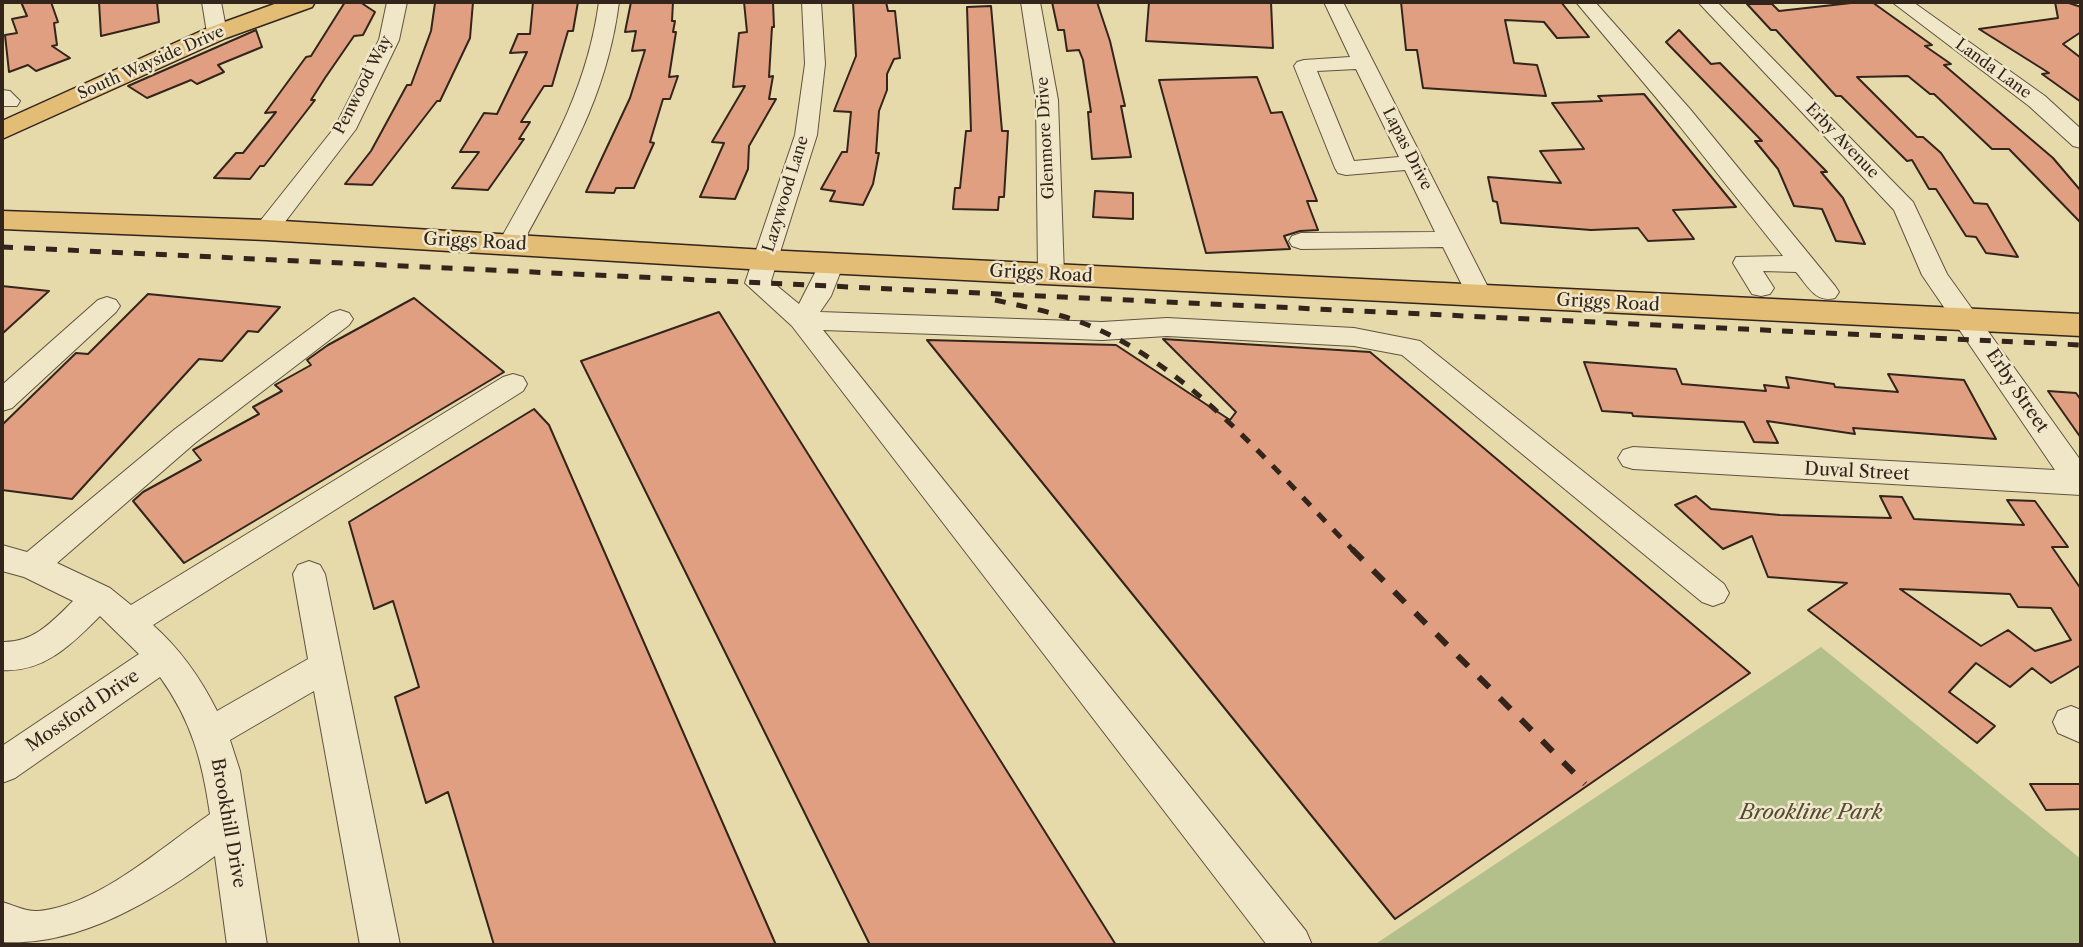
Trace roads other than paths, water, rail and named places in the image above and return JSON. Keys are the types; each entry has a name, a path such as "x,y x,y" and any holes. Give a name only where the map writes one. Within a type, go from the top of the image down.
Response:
{"main road":[{"name":"South Wayside Drive","path":"4,101 110,55 248,2"},
{"name":"South Wayside Drive","path":"2,131 214,16 303,2"},
{"name":"Griggs Road","path":"2,200 273,220 1050,265 1959,309 2081,303"},
{"name":"Griggs Road","path":"2,220 273,220"},
{"name":"Griggs Road","path":"769,249 832,263 1050,265"},
{"name":"Griggs Road","path":"1474,285 1761,288 1826,292 2081,325"}],"street":[{"name":"Penwood Way","path":"273,220 345,129 389,40 397,2"},
{"path":"515,234 586,104 606,38 609,2"},
{"name":"Lazywood Lane","path":"800,320 758,283 806,135 815,64 811,2"},
{"name":"Glenmore Drive","path":"1030,2 1047,100 1050,265"},
{"name":"Lapas Drive","path":"1333,2 1474,285"},
{"path":"1585,2 1690,124 1826,292"},
{"name":"Erby Avenue","path":"1707,2 1905,207 1935,275 1959,309"},
{"name":"Landa Lane","path":"1900,2 2037,101 2081,141"},
{"path":"1363,62 1304,66 1346,168 1414,163"},
{"path":"1301,242 1452,239"},
{"path":"800,320 818,296 832,263"},
{"path":"1761,288 1745,263 1804,264"},
{"path":"2,401 107,306"},
{"name":"Erby Street","path":"1959,309 2081,484"},
{"path":"17,562 340,319"},
{"path":"800,320 1102,331 1167,327 1354,337 1410,347 1713,593"},
{"path":"800,320 1292,945"},
{"path":"128,624 513,384"},
{"name":"Duval Street","path":"1633,458 2081,484"},
{"name":"Brookhill Drive","path":"17,562 98,597 164,656 190,692 210,733 222,771 247,945"},
{"path":"309,574 380,945"},
{"path":"2,656 22,657 37,651 98,597"},
{"name":"Mossford Drive","path":"2,766 164,656"},
{"path":"210,733 327,666"},
{"path":"2,922 36,932 69,924 110,904 230,822"}],"railway":[{"path":"2,247 2081,345"},
{"path":"995,300 1088,325 1163,367 1231,424 1354,551"},
{"path":"1352,549 1585,784"}],"park label":[{"name":"Brookline Park","path":"1811,813"}]}
